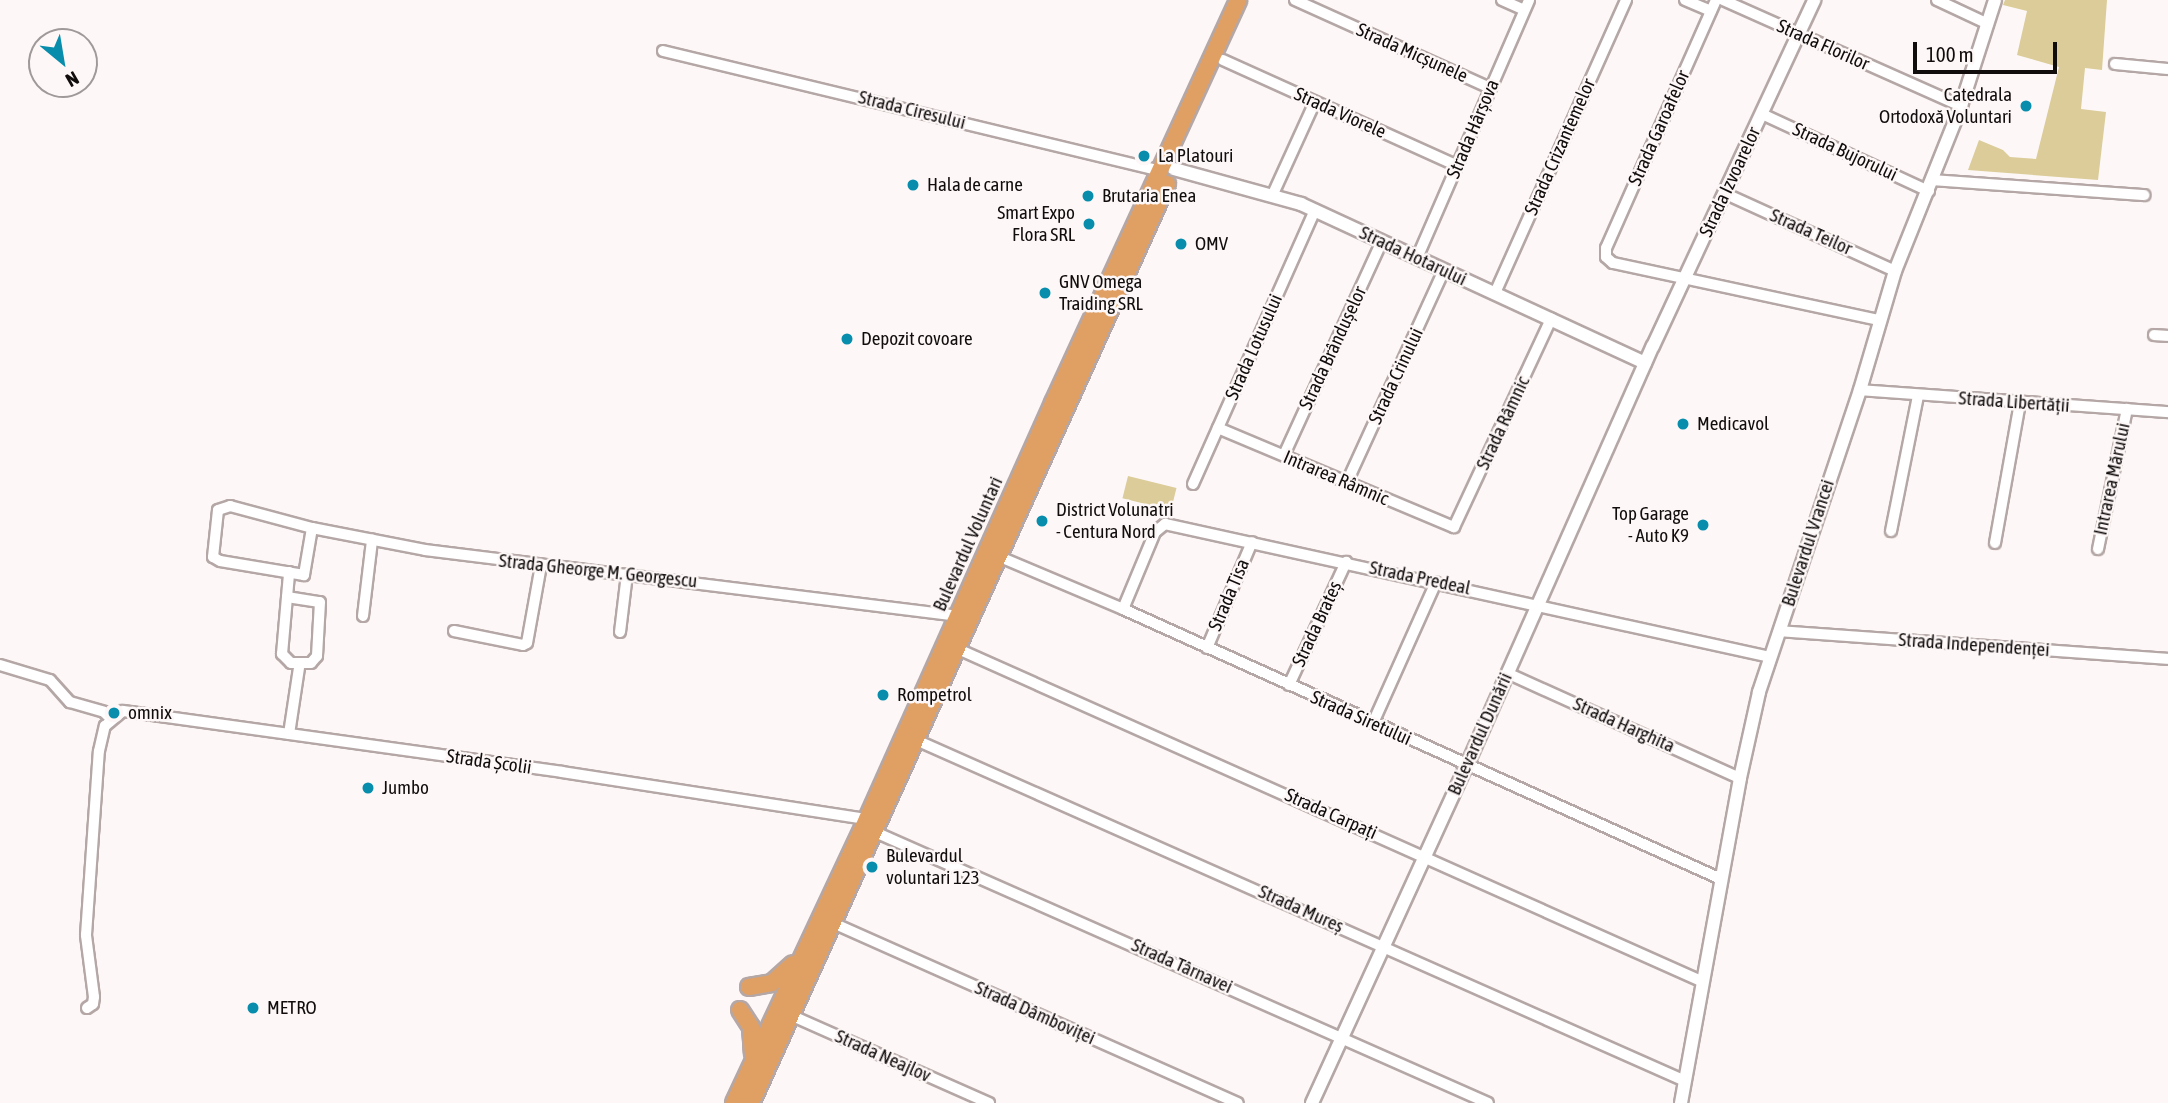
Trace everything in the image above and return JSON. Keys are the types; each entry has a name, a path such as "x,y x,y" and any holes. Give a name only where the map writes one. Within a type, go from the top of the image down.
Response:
{"highway":[{"name":"Bulevardul Voluntari","path":"751,1103 802,955 916,740 958,649 1167,170 1238,0"},
{"name":"Bulevardul Voluntari","path":"734,1103 753,1056 783,1012 833,923 959,616 1053,403 1250,0"},
{"path":"749,987 772,983 802,955"},
{"path":"740,1010 751,1027 753,1056"}],"street":[{"name":"Strada Micșunele","path":"1295,0 1490,89"},
{"path":"1502,0 1527,5"},
{"name":"Strada Crizantemelor","path":"1495,293 1626,0"},
{"path":"1685,0 1711,11"},
{"name":"Strada Garoafelor","path":"1685,278 1613,263 1606,257 1606,248 1716,0"},
{"name":"Strada Florilor","path":"1724,0 1961,106"},
{"name":"Strada Izvoarelor","path":"1645,363 1726,194 1814,0"},
{"path":"1937,0 1988,24"},
{"name":"Bulevardul Vrancei","path":"1681,1103 1740,778 1770,657 1860,390 1895,271 1961,106 1995,0"},
{"name":"Strada Hârșova","path":"1417,258 1527,5"},
{"name":"Strada Ciresului","path":"663,51 1167,170"},
{"name":"Strada Viorele","path":"1223,60 1457,165"},
{"path":"2115,64 2168,69"},
{"path":"1273,194 1315,102"},
{"name":"Strada Bujorului","path":"1762,114 1931,186"},
{"name":"Strada Hotarului","path":"1167,170 1273,194 1382,241 1645,363"},
{"path":"1931,186 2144,195"},
{"name":"Strada Teilor","path":"1726,194 1895,271"},
{"name":"Strada Lotusului","path":"1193,484 1315,211"},
{"name":"Strada Brândușelor","path":"1283,455 1382,241"},
{"name":"Strada Crinului","path":"1347,482 1444,270"},
{"path":"1685,278 1879,320"},
{"name":"Strada Râmnic","path":"1454,527 1551,319"},
{"path":"2154,335 2168,336"},
{"name":"Bulevardul Dunării","path":"1312,1103 1467,765 1645,363"},
{"name":"Strada Libertății","path":"1860,390 2168,412"},
{"path":"1891,531 1918,396"},
{"path":"1995,543 2020,403"},
{"name":"Intrarea Mărului","path":"2098,549 2127,409"},
{"name":"Intrarea Râmnic","path":"1218,428 1454,527"},
{"name":"Strada Gheorge M. Georgescu","path":"289,572 214,559 218,510 224,506 239,507 312,528 425,550 959,616"},
{"name":"Strada Predeal","path":"1123,609 1159,526 1165,524 1770,657"},
{"path":"287,597 320,602 317,656 311,663 291,663 282,654 289,572 304,575 312,528"},
{"path":"363,616 372,540"},
{"name":"Strada Tisa","path":"1207,648 1252,542"},
{"name":"Strada Siretului","path":"1000,557 1123,609 1721,879"},
{"name":"Strada Brateș","path":"1289,685 1346,562"},
{"path":"454,631 523,645 527,643 541,565"},
{"path":"620,632 627,574"},
{"path":"1373,723 1436,582"},
{"name":"Strada Independenței","path":"1779,631 2168,659"},
{"name":"Strada Carpați","path":"958,649 1703,982"},
{"path":"0,665 50,680 69,702 104,712 111,719 105,726 99,751 86,935 94,997 93,1004 87,1008"},
{"path":"289,734 299,668"},
{"name":"Strada Harghita","path":"1507,673 1740,778"},
{"name":"Strada Școlii","path":"111,719 123,712 139,712 871,825"},
{"name":"Strada Mureș","path":"916,740 1384,945 1685,1081"},
{"name":"Strada Târnavei","path":"871,825 1488,1103"},
{"name":"Strada Dâmboviței","path":"833,923 1238,1103"},
{"name":"Strada Neajlov","path":"783,1012 989,1103"}],"shaded area":[{"path":"2005,0 2107,0 2102,70 2085,68 2081,109 2106,112 2098,180 1968,170 1979,140 2003,150 2010,157 2036,159 2059,67 2017,55 2027,11 2003,5"},
{"path":"1128,476 1177,488 1171,510 1122,498"}],"place":[{"name":"Catedrala Ortodoxă Voluntari","path":"2026,106"},
{"name":"La Platouri","path":"1144,156"},
{"name":"Hala de carne","path":"913,185"},
{"name":"Brutaria Enea","path":"1088,196"},
{"name":"Smart Expo Flora SRL","path":"1089,224"},
{"name":"OMV","path":"1181,244"},
{"name":"GNV Omega Traiding SRL","path":"1045,293"},
{"name":"Depozit covoare","path":"847,339"},
{"name":"Medicavol","path":"1683,424"},
{"name":"District Volunatri - Centura Nord","path":"1042,521"},
{"name":"Top Garage - Auto K9","path":"1703,525"},
{"name":"Rompetrol","path":"883,695"},
{"name":"omnix","path":"114,713"},
{"name":"Jumbo","path":"368,788"},
{"name":"Bulevardul voluntari 123","path":"872,867"},
{"name":"METRO","path":"253,1008"}]}
